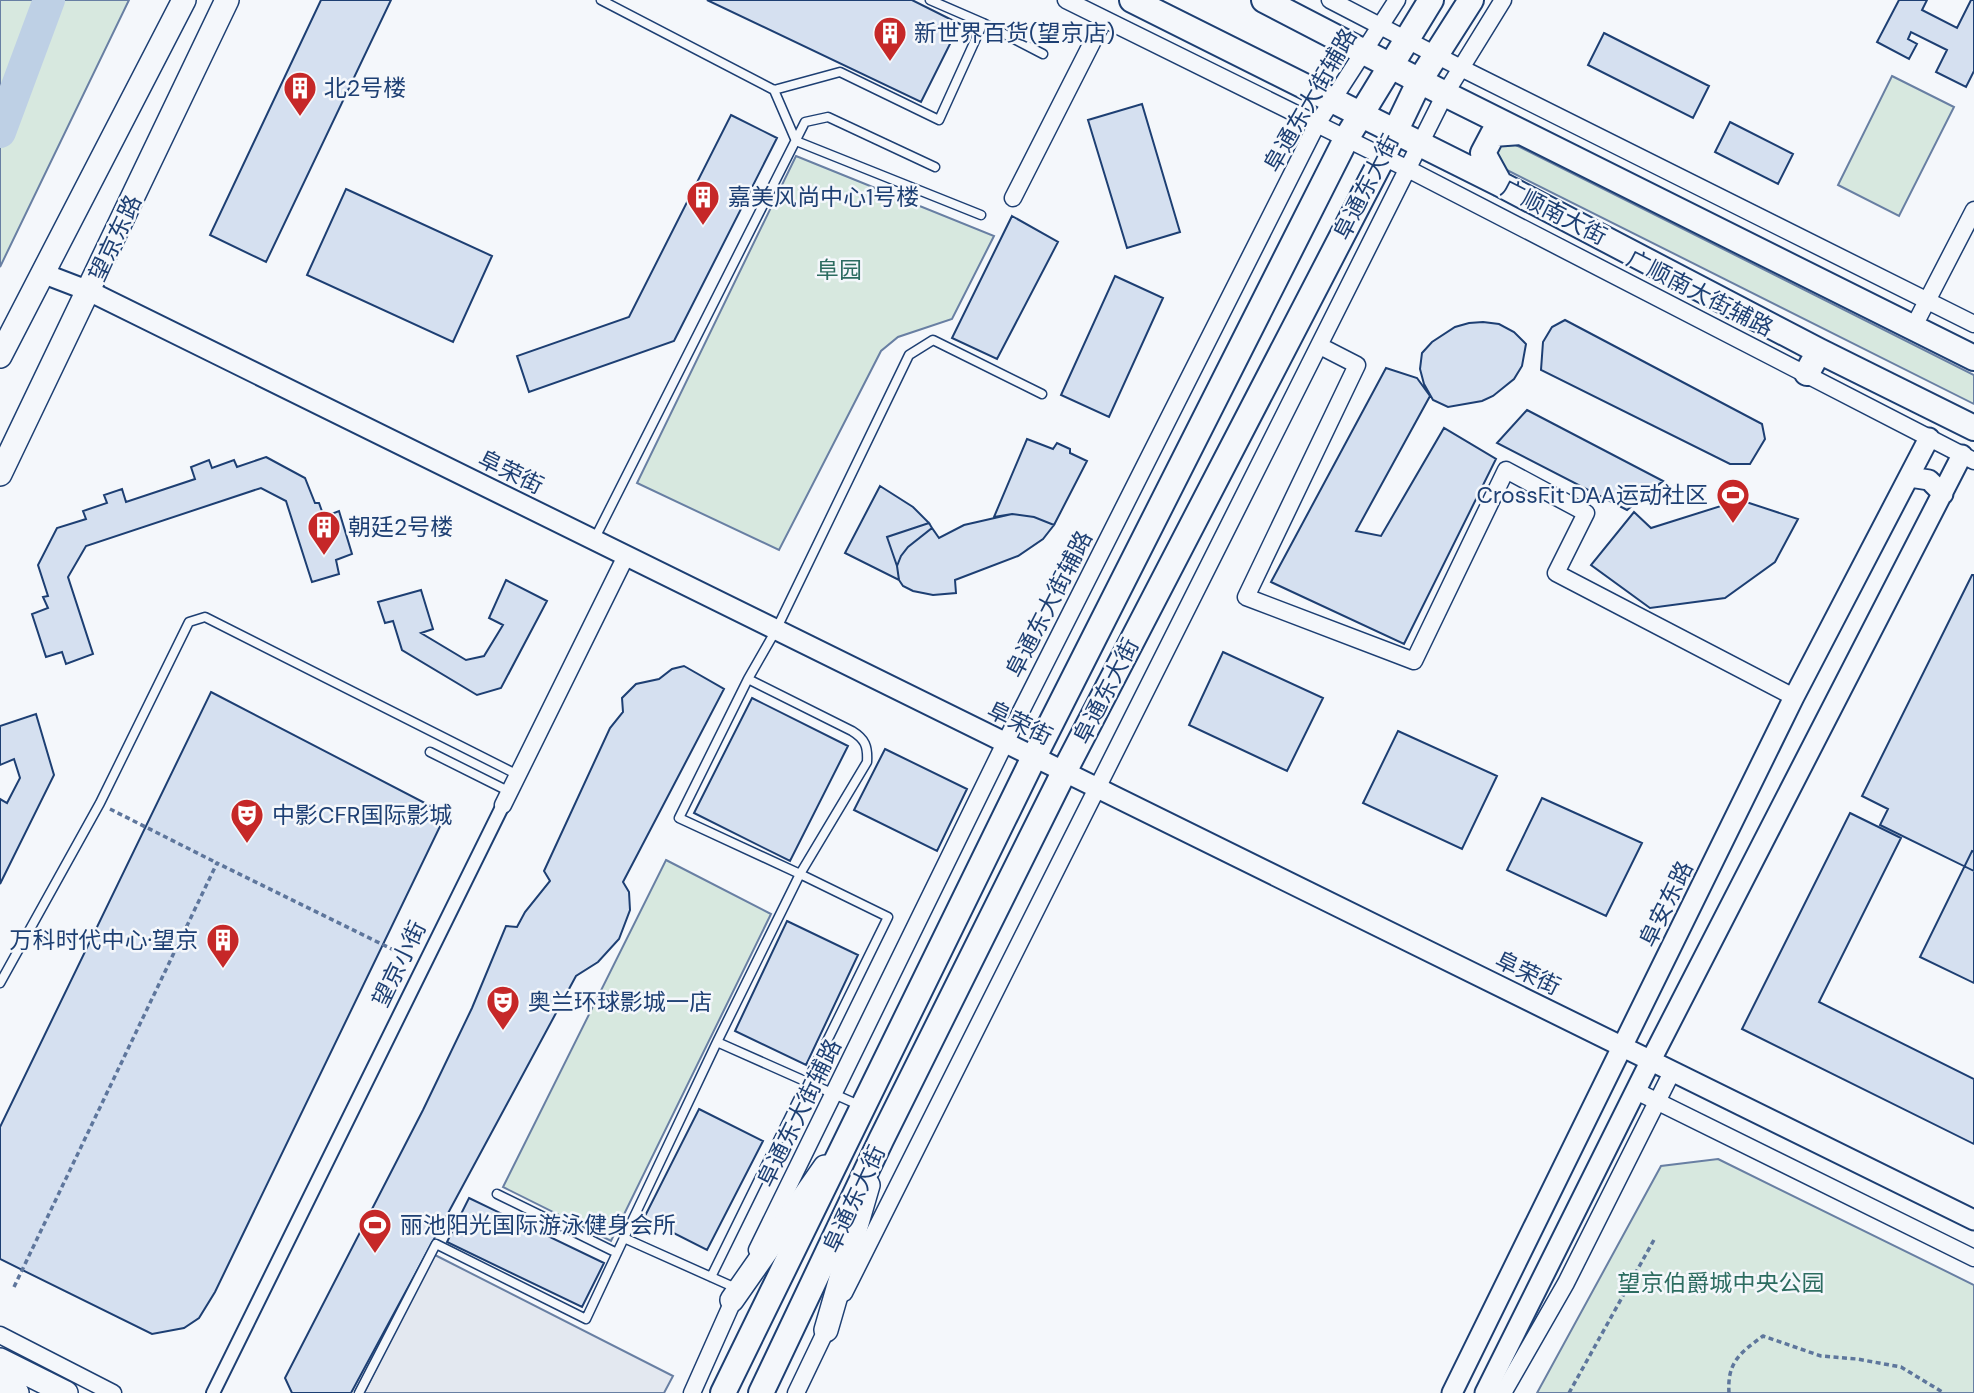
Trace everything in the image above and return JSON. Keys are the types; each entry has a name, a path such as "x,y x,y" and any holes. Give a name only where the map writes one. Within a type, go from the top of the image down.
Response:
{"main road":[{"name":"望京东路","path":"0,356 184,0"},
{"name":"望京东路","path":"0,474 227,0"},
{"name":"广顺南大街","path":"1132,0 1500,184 1819,351 1974,428"},
{"path":"1264,0 1974,358"},
{"name":"阜通东大街","path":"723,1393 1034,757 1346,139 1431,0"},
{"name":"阜通东大街","path":"761,1393 881,1140 1064,772 1383,157 1420,80 1472,0"},
{"path":"1500,184 1483,153 1493,134 1522,132"},
{"path":"1807,373 1819,351"},
{"path":"735,1295 851,1130"},
{"path":"826,1330 881,1140"},
{"path":"0,1360 66,1393"},
{"path":"0,1384 17,1393"}],"street":[{"name":"广顺南大街辅路","path":"1066,0 1408,169 1968,458"},
{"path":"1330,0 1974,324"},
{"name":"阜通东大街辅路","path":"692,1393 735,1295 1005,743 1317,124 1397,0"},
{"path":"796,1393 1446,94 1503,0"},
{"path":"1013,198 1104,19"},
{"path":"1913,328 1974,210"},
{"name":"阜荣街","path":"42,272 89,291 1974,1220"},
{"path":"1320,346 1357,365 1246,597 1414,661 1506,470 1586,513 1556,573 1794,697"},
{"name":"阜安东路","path":"1451,1393 1794,697 1929,438"},
{"path":"1485,1393 1650,1062 1943,494 1968,458"},
{"path":"1910,477 1929,480 1943,494"},
{"name":"望京小街","path":"213,1393 626,556"},
{"path":"1503,1393 1566,1283 1672,1072"},
{"path":"1636,1091 1974,1258"},
{"path":"0,1335 113,1393"}],"lane":[{"path":"601,0 774,90 796,141 981,215"},
{"path":"930,0 1043,54"},
{"path":"774,90 840,72 939,120 983,23"},
{"path":"594,540 805,122 828,117 935,167"},
{"path":"711,1277 888,916 679,818 748,679 776,630 909,355 933,340 1042,394"},
{"path":"0,983 100,803 189,622 205,617 518,775"},
{"path":"359,1393 436,1244 586,1319 716,1042 800,874 867,762 868,749 863,737 748,679"},
{"path":"430,752 506,798"},
{"path":"716,1042 862,1106"},
{"path":"497,1194 617,1253"},
{"path":"624,1238 711,1277 735,1295"}],"path":[{"path":"100,803 424,965"},
{"path":"14,1287 217,863"},
{"path":"1569,1393 1655,1238"},
{"path":"1729,1393 1728,1380 1736,1356 1762,1336 1821,1356 1901,1367 1944,1393"}],"green space":[{"path":"0,0 129,0 0,267"},
{"path":"1892,76 1954,107 1899,216 1838,185"},
{"path":"1506,140 1974,375 1974,404 1497,165 1496,145"},
{"name":"阜园","path":"796,156 994,236 952,319 898,337 881,351 779,550 637,483"},
{"path":"666,860 771,914 611,1241 503,1187"},
{"name":"望京伯爵城中央公园","path":"1718,1159 1974,1285 1974,1393 1537,1393 1661,1166"}],"shaded area":[{"path":"433,1254 673,1376 664,1393 364,1393"}],"building":[{"name":"北2号楼","path":"321,0 391,0 266,262 210,235"},
{"name":"新世界百货(望京店)","path":"707,0 912,0 960,24 921,102"},
{"path":"1899,0 1927,0 1922,10 1957,28 1971,0 1974,0 1974,71 1966,87 1936,72 1947,50 1911,32 1908,39 1917,44 1909,59 1877,42"},
{"path":"1604,33 1709,86 1693,118 1588,65"},
{"path":"1142,104 1180,232 1127,248 1088,120"},
{"name":"嘉美风尚中心1号楼","path":"731,115 777,138 674,341 529,392 517,356 629,317"},
{"path":"1730,122 1793,154 1778,184 1715,152"},
{"path":"346,189 492,256 453,342 307,275"},
{"path":"1012,216 1058,242 997,359 952,338"},
{"path":"1115,276 1163,298 1109,417 1061,395"},
{"path":"1565,320 1762,424 1765,439 1750,464 1730,464 1541,370 1543,342 1552,327"},
{"path":"1483,322 1499,324 1514,332 1526,344 1522,366 1514,379 1493,396 1482,401 1448,407 1433,400 1424,384 1420,369 1422,353 1432,342 1455,327"},
{"path":"1386,368 1417,378 1430,396 1356,531 1381,536 1444,428 1496,459 1404,644 1271,582"},
{"path":"1527,410 1663,481 1627,510 1497,443"},
{"path":"1027,439 1053,449 1057,443 1087,461 1054,525 1034,517 1012,514 994,517"},
{"name":"朝廷2号楼","path":"266,457 305,478 324,517 339,511 352,554 336,560 339,574 312,582 286,501 261,488 86,546 68,577 93,654 66,664 62,652 46,657 32,614 48,608 43,597 48,596 38,565 57,528 86,519 83,511 107,503 104,495 122,489 126,502 195,479 191,467 209,460 212,468 234,460 237,467"},
{"path":"880,486 913,507 929,523 887,537 899,580 845,553"},
{"path":"1740,500 1798,519 1775,562 1725,598 1650,608 1591,565 1634,512 1651,528"},
{"path":"1012,514 1034,517 1054,525 1043,539 1018,556 955,580 956,593 933,595 913,591 903,586 899,580 897,566 901,556 932,528 939,538 964,525"},
{"path":"929,523 932,528 908,547 897,566 887,537"},
{"path":"1972,575 1974,871 1880,825 1888,809 1862,796"},
{"path":"506,580 547,601 501,688 477,695 402,650 393,621 385,623 378,602 421,590 433,629 421,633 466,660 484,656 503,625 489,618"},
{"path":"1223,652 1323,698 1287,771 1189,725"},
{"path":"684,666 724,689 623,882 629,892 630,910 619,939 598,962 576,976 351,1393 292,1393 285,1378 423,1110 472,1008 506,926 517,927 525,912 550,881 544,871 610,728 623,712 622,698 636,684 659,679 672,669"},
{"name":"万科时代中心·望京","path":"211,692 446,814 215,1292 199,1318 184,1328 152,1334 0,1259 0,1127"},
{"path":"752,698 848,746 790,861 694,813"},
{"path":"36,714 54,775 0,884 0,799 7,803 20,778 14,759 0,765 0,726"},
{"path":"1398,731 1497,776 1462,849 1363,803"},
{"path":"885,749 967,789 937,851 854,810"},
{"path":"1542,798 1642,843 1606,916 1507,870"},
{"path":"1850,813 1901,838 1819,1002 1974,1079 1974,1144 1742,1029"},
{"path":"1972,851 1974,852 1974,983 1920,957"},
{"path":"787,921 858,955 806,1065 735,1031"},
{"path":"699,1109 763,1141 707,1250 644,1218"},
{"path":"469,1198 604,1263 582,1307 447,1242"}],"waterway":[{"path":"0,132 49,0"}],"place":[{"name":"新世界百货(望京店)","path":"890,63"},
{"name":"北2号楼","path":"300,118"},
{"name":"嘉美风尚中心1号楼","path":"703,227"},
{"name":"CrossFit DAA运动社区","path":"1733,525"},
{"name":"朝廷2号楼","path":"324,557"},
{"name":"中影CFR国际影城","path":"247,845"},
{"name":"万科时代中心·望京","path":"223,970"},
{"name":"奥兰环球影城一店","path":"503,1032"},
{"name":"丽池阳光国际游泳健身会所","path":"375,1255"}]}
